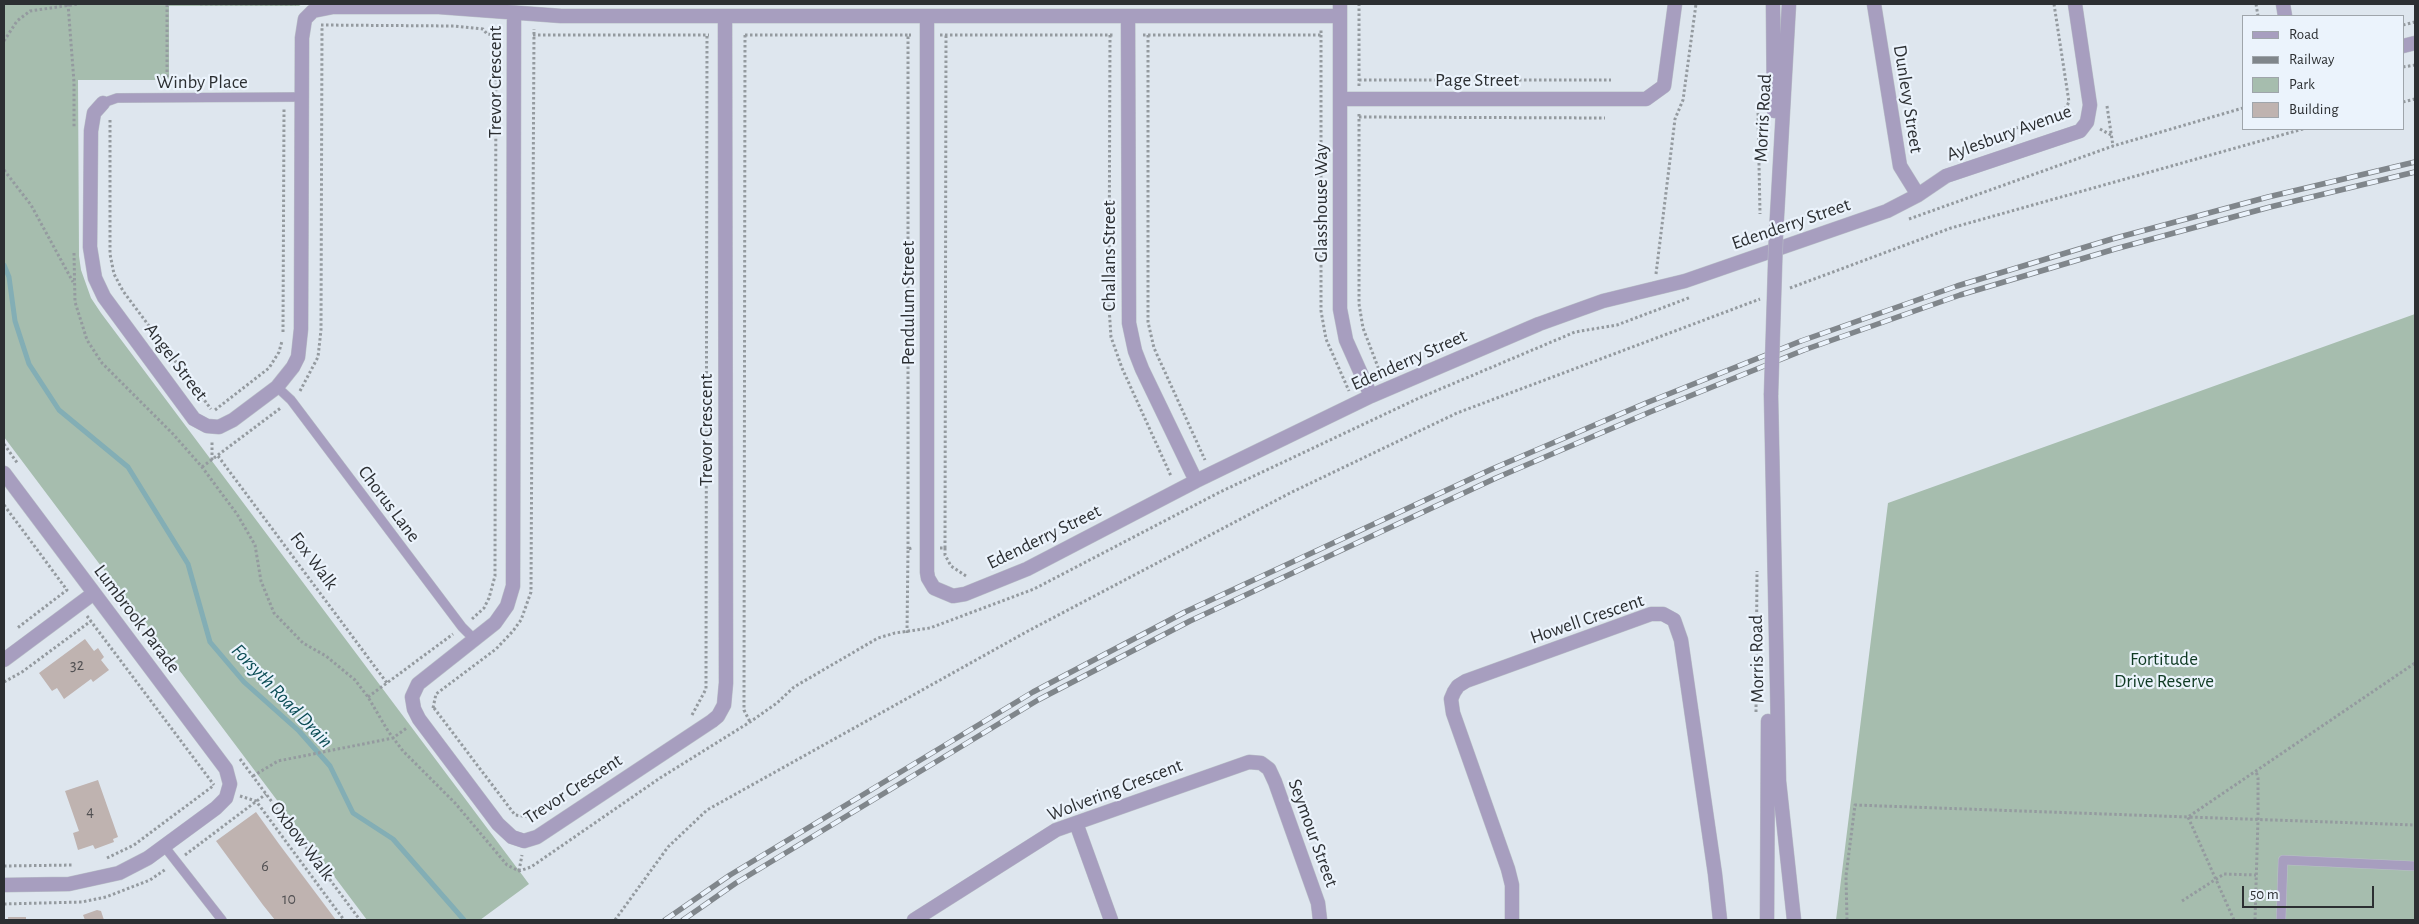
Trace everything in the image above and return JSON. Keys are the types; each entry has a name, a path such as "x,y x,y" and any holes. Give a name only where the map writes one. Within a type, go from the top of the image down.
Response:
{"street":[{"name":"Page Street","path":"1340,99 1646,99 1664,86 1675,4"},
{"name":"Morris Road","path":"1773,4 1776,234"},
{"name":"Morris Road","path":"1767,920 1771,395 1776,234 1788,4"},
{"name":"Dunlevy Street","path":"1874,4 1900,166 1918,195"},
{"name":"Aylesbury Avenue","path":"1918,195 1946,176 2069,135 2086,125 2090,116 2090,105 2075,4"},
{"path":"469,6 514,13 561,16 1321,16 1340,10"},
{"name":"Angel Street","path":"106,101 97,108 91,119 90,247 96,278 104,297 194,419 212,427 225,425 277,386 293,368 300,344 302,38 308,14 321,8 333,7 469,6"},
{"name":"Glasshouse Way","path":"1340,10 1340,309 1346,340 1371,396"},
{"name":"Trevor Crescent","path":"514,13 515,351 513,586 507,606 495,623 418,684 412,697 414,709 498,824 520,841 529,840 547,831 712,722 721,712 725,698 726,16"},
{"name":"Pendulum Street","path":"927,16 927,548 928,578 934,588"},
{"name":"Challans Street","path":"1128,16 1128,323 1142,369 1196,481"},
{"name":"Edenderry Street","path":"934,588 946,595 958,596 1008,578 1196,481 1371,396 1539,324 1604,301 1685,282 1887,211 1918,195"},
{"name":"Morris Road","path":"1771,395 1779,781 1794,920"},
{"name":"Lumbrook Parade","path":"4,473 226,769 229,778 229,791"},
{"path":"4,660 94,593"},
{"name":"Howell Crescent","path":"1512,920 1512,885 1508,869 1453,713 1451,699 1454,692 1458,686 1466,681 1651,614 1663,614 1674,620 1681,640 1716,874 1720,920"},
{"name":"Wolvering Crescent","path":"914,920 1056,830 1238,764 1249,762 1261,763"},
{"name":"Seymour Street","path":"1261,763 1269,769 1275,782 1318,903 1320,920"},
{"path":"4,885 69,884 103,878 134,866 216,808 229,791"},
{"path":"1076,823 1111,920"}],"lane":[{"name":"Winby Place","path":"106,101 302,98"},
{"name":"Chorus Lane","path":"277,386 291,400 462,627 474,640"},
{"path":"164,846 222,920"},
{"path":"2281,920 2283,860 2415,866"}],"path":[{"path":"4,41 25,14 42,8 78,4"},
{"path":"167,4 167,82"},
{"path":"200,4 296,4"},
{"path":"1340,395 1383,375 1363,328 1359,304 1359,4"},
{"path":"1661,308 1655,278 1657,253 1672,138 1675,120 1683,100 1696,4"},
{"path":"2054,4 2069,102 2065,109"},
{"path":"69,5 74,82 74,131"},
{"path":"907,633 908,35 1321,35 1321,16"},
{"path":"368,697 462,627 484,608 495,576 496,35"},
{"path":"684,721 692,716 706,689 707,35"},
{"path":"745,35 744,710 750,722"},
{"path":"946,35 945,555 950,566 965,577 973,574"},
{"path":"1148,35 1148,322 1154,348 1220,492"},
{"path":"1359,80 1610,80"},
{"path":"106,101 110,254 114,274 122,291 213,412 269,368 282,343 284,98"},
{"path":"1758,109 1760,221"},
{"path":"1359,117 1605,118"},
{"path":"1786,289 1951,228 2299,130"},
{"path":"4,170 31,205 74,283"},
{"path":"74,246 74,283 78,314 94,352 102,363 202,467 248,530 255,545 263,587 274,613 303,643 340,667 368,697 393,738 455,804 507,865 519,871 531,867 660,778 750,722 794,688 878,638 895,632 907,633 930,628 1034,589 1220,492 1419,398 1547,344"},
{"path":"615,920 668,847 707,810 1028,631 1290,493 1456,414 1768,296"},
{"path":"1162,481 1214,454"},
{"name":"Fox Walk","path":"202,467 218,456 387,683"},
{"path":"4,505 213,785 134,845 105,859"},
{"path":"908,548 945,548"},
{"path":"1756,715 1757,564"},
{"path":"12,632 67,590"},
{"path":"4,682 22,672 91,621"},
{"path":"2188,817 2415,663"},
{"path":"434,708 515,815 537,818 545,813"},
{"path":"253,776 278,761 393,738"},
{"path":"2255,920 2258,819 2258,778 2256,771"},
{"name":"Oxbow Walk","path":"213,785 256,801 344,920"},
{"path":"256,801 266,794"},
{"path":"1847,920 1846,876 1855,805 2415,825"},
{"path":"2188,817 2234,920"},
{"path":"4,866 78,865"},
{"path":"2182,901 2224,874 2256,875"}],"green space":[{"path":"4,4 302,4 299,6 169,6 169,80 78,80 79,256 81,270 91,298 101,313 529,884 480,920 367,920 4,437"},
{"name":"Fortitude Drive Reserve","path":"2415,314 2415,920 1836,920 1888,503"}],"building":[{"path":"85,639 94,651 98,648 104,657 101,660 109,670 93,682 91,679 64,699 57,688 52,691 39,673"},
{"path":"98,780 118,837 113,839 114,842 95,849 93,845 78,850 73,833 79,831 65,791"},
{"path":"256,812 336,920 275,920 263,905 216,841"},
{"path":"97,910 101,911 104,920 85,920 83,915"},
{"path":"8,917 26,917 26,920 8,920"}],"waterway":[{"name":"Forsyth Road Drain","path":"4,265 9,277 15,321 29,364 59,410 128,467 188,564 210,642 244,682 299,731 330,766 353,813 393,839 464,920"}],"railway":[{"path":"665,920 730,875 1033,692 1185,612 1492,469 1646,403 1801,341 1957,286 2112,239 2268,197 2415,162"},
{"path":"683,920 736,883 1038,700 1190,621 1496,478 1650,412 1804,350 1960,295 2115,249 2270,207 2415,172"}]}
